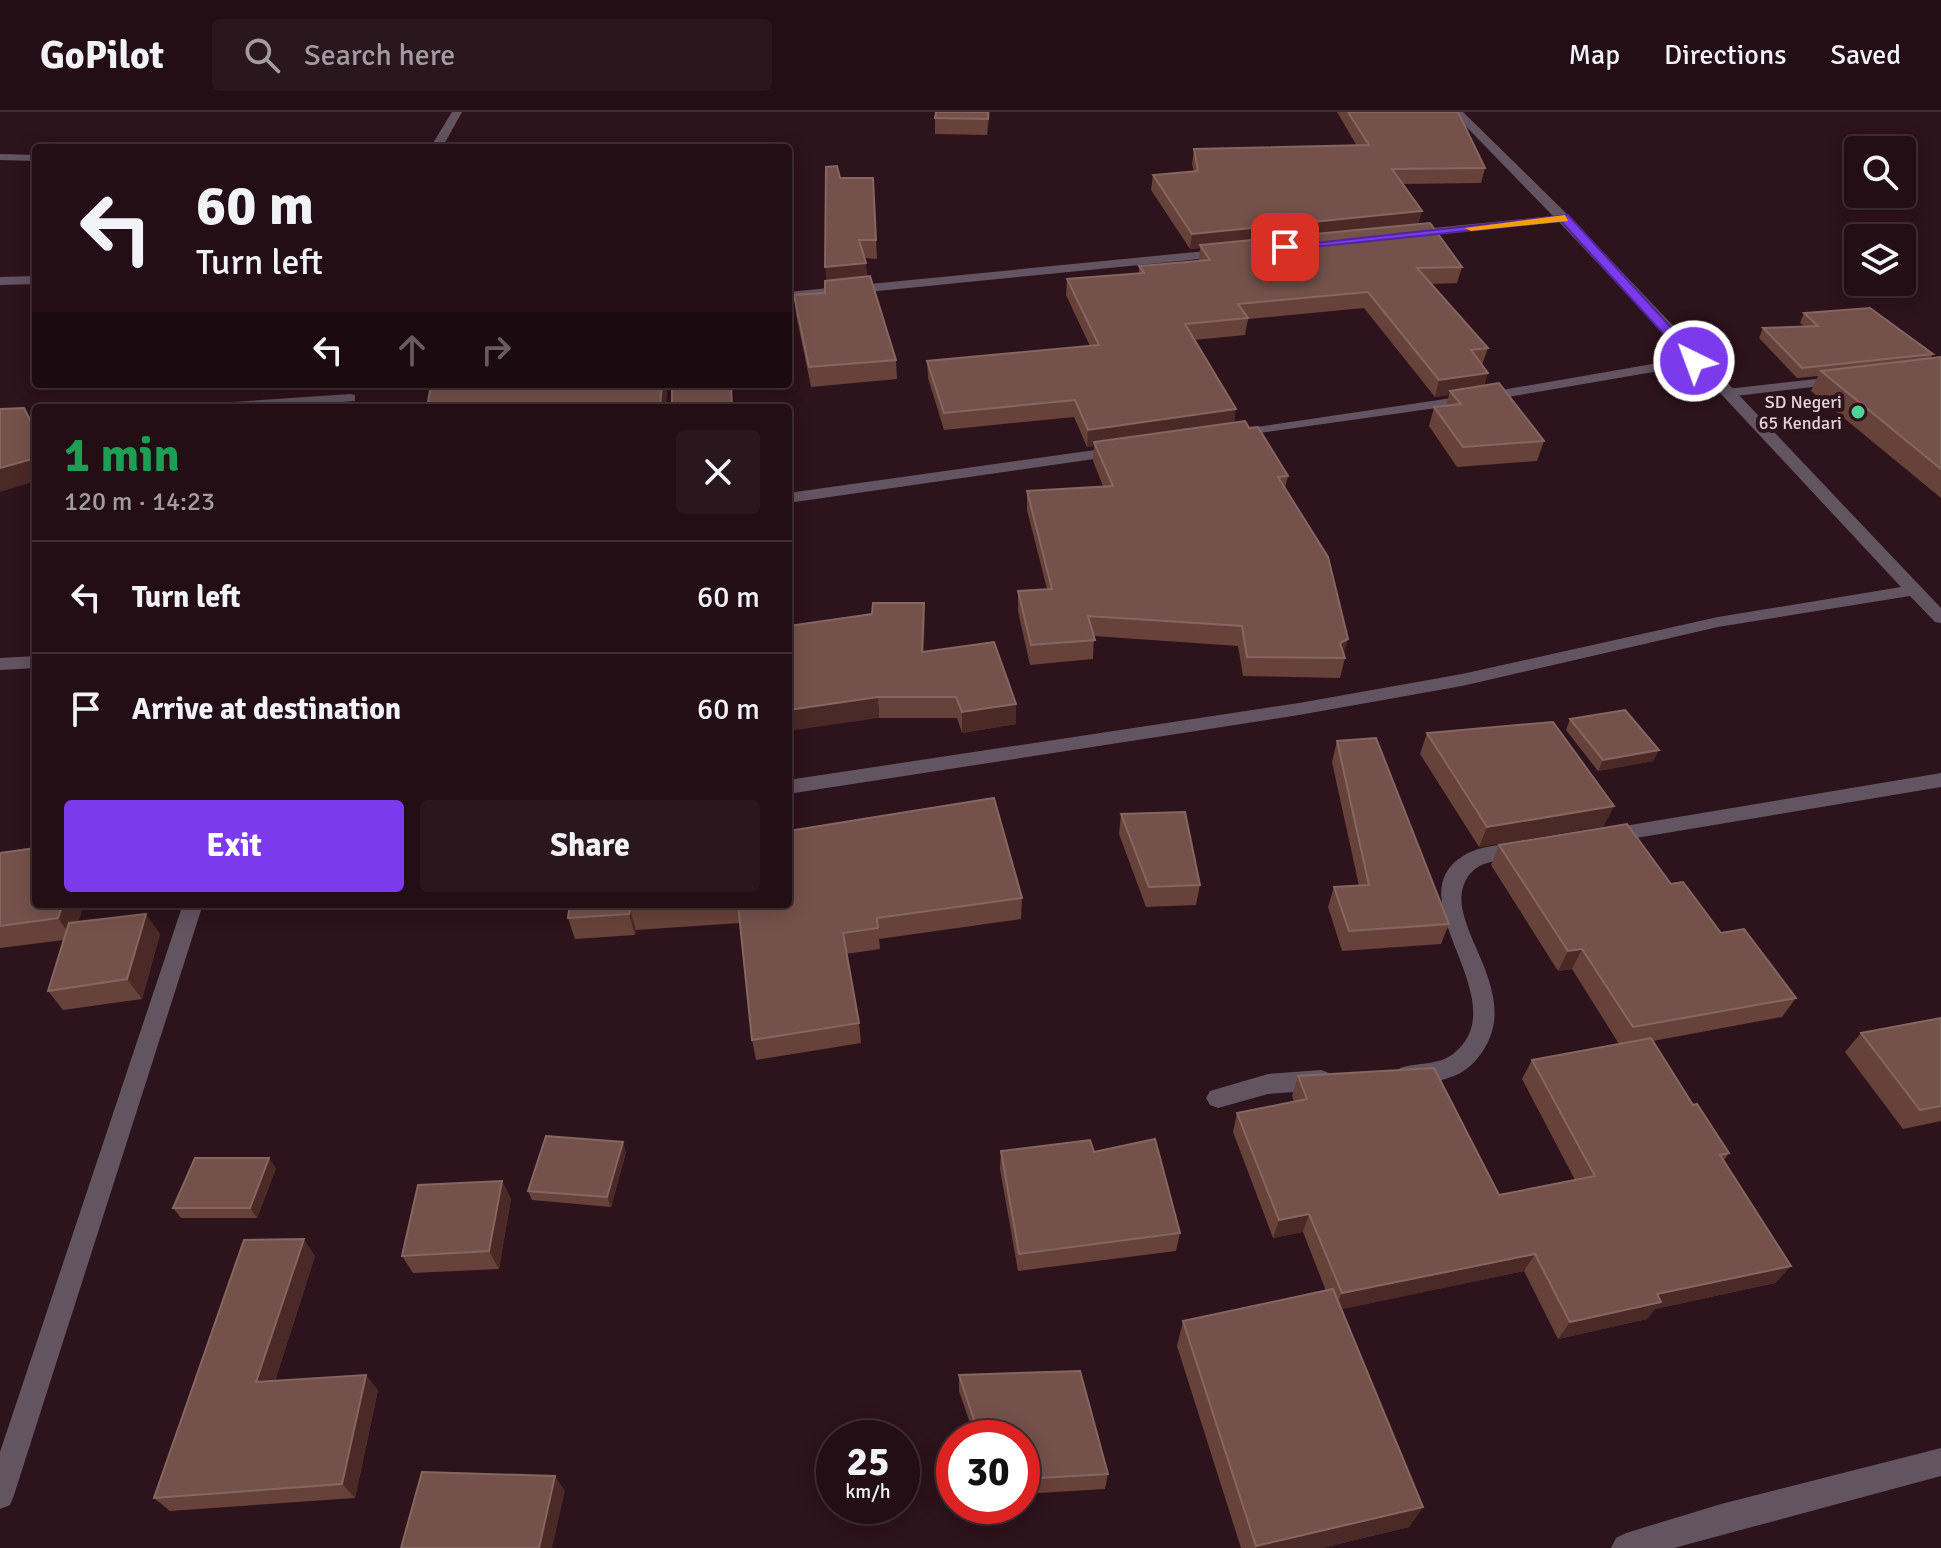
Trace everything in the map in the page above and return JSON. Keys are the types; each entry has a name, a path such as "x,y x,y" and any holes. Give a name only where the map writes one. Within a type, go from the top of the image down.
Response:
{"street":[{"path":"438,144 457,112"},
{"path":"1457,112 1564,218 1694,361 1941,618"},
{"path":"0,157 32,158"},
{"path":"1394,236 1564,218"},
{"path":"792,296 1238,252"},
{"path":"0,281 32,280"},
{"path":"1218,437 1479,398 1694,361"},
{"path":"1727,393 1854,379"},
{"path":"256,404 350,397"},
{"path":"0,422 32,420"},
{"path":"792,497 1141,448"},
{"path":"792,786 1343,702 1462,680 1718,622 1913,590"},
{"path":"0,664 32,662"},
{"path":"1582,840 1941,780"},
{"path":"1393,1076 1440,1073 1461,1063 1479,1040 1484,1007 1475,967 1457,919 1452,888 1465,865 1486,855 1551,845"},
{"path":"0,1495 192,908"},
{"path":"1218,1098 1268,1084 1347,1078"},
{"path":"1626,1548 1721,1519 1941,1462"}],"building":[{"path":"936,112 988,112 988,119 935,118"},
{"path":"1348,112 1458,112 1485,168 1392,169 1422,211 1192,234 1153,175 1198,171 1194,149 1369,145"},
{"path":"837,166 840,178 873,178 876,240 859,240 866,263 825,267 826,167"},
{"path":"1430,223 1462,267 1417,268 1488,348 1471,350 1488,373 1439,380 1368,292 1238,304 1248,318 1185,324 1236,409 1088,430 1075,400 944,413 927,361 1099,345 1067,279 1144,273 1139,266 1210,260 1200,245"},
{"path":"870,276 896,360 809,367 794,295 825,293 825,281"},
{"path":"1870,308 1933,354 1802,368 1763,328 1818,326 1804,313"},
{"path":"1941,357 1941,469 1821,371"},
{"path":"1499,383 1544,441 1463,447 1434,407 1461,404 1450,391"},
{"path":"430,388 662,388 660,404 428,404"},
{"path":"731,388 732,404 672,404 672,389"},
{"path":"24,408 32,424 32,459 0,468 0,409"},
{"path":"1245,421 1249,428 1258,427 1288,476 1278,477 1328,557 1348,639 1340,643 1345,658 1247,657 1242,626 1088,616 1095,640 1031,645 1018,591 1052,589 1027,491 1113,486 1094,442"},
{"path":"873,603 924,603 922,652 994,642 1016,704 962,712 956,697 878,697 792,709 792,625 872,614"},
{"path":"1625,710 1659,750 1603,760 1570,719"},
{"path":"1553,722 1614,806 1487,827 1427,733"},
{"path":"1376,738 1449,924 1349,931 1334,887 1369,885 1337,741"},
{"path":"994,798 1022,898 877,918 878,928 843,933 859,1023 752,1040 738,908 792,908 792,830"},
{"path":"1185,812 1200,885 1149,887 1121,814"},
{"path":"1627,824 1671,884 1683,882 1721,933 1744,929 1796,998 1633,1027 1582,949 1568,951 1499,845"},
{"path":"32,849 32,908 62,908 58,918 0,926 0,853"},
{"path":"569,908 645,908 630,909 629,914 568,918"},
{"path":"146,914 127,979 48,991 69,923"},
{"path":"1941,1018 1941,1106 1920,1110 1861,1033"},
{"path":"1651,1038 1693,1105 1697,1104 1729,1153 1720,1155 1791,1266 1657,1294 1661,1302 1570,1322 1535,1254 1342,1293 1309,1214 1279,1220 1237,1113 1307,1099 1298,1076 1434,1068 1499,1195 1595,1176 1532,1060"},
{"path":"546,1136 623,1142 607,1197 528,1191"},
{"path":"1155,1139 1180,1233 1019,1254 1001,1151 1090,1140 1094,1152"},
{"path":"195,1158 269,1158 250,1208 173,1208"},
{"path":"502,1181 489,1251 402,1256 418,1185"},
{"path":"304,1239 256,1382 366,1375 342,1484 154,1498 244,1240"},
{"path":"1333,1289 1423,1507 1256,1546 1183,1321"},
{"path":"1080,1371 1108,1474 1040,1478 1040,1420 974,1420 959,1375"},
{"path":"422,1472 555,1476 539,1548 401,1548"}],"slow traffic":[{"path":"1471,228 1565,219"}],"place":[{"name":"SD Negeri 65 Kendari","path":"1858,412"}],"route":[{"path":"1285,247 1564,218 1694,361"}]}
